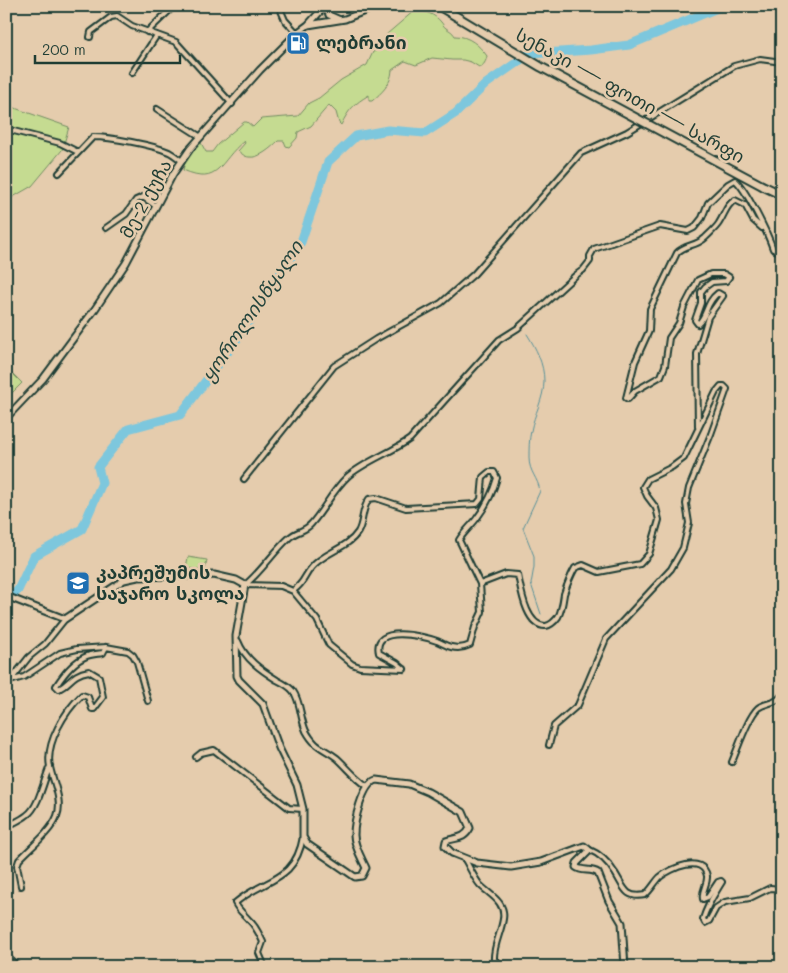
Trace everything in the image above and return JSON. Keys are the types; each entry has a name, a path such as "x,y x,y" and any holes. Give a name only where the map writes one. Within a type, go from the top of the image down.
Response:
{"highway":[{"name":"სენაკი — ფოთი — სარფი","path":"440,6 541,67 782,195"}],"street":[{"path":"147,32 174,6"},
{"path":"279,6 284,20 297,33"},
{"path":"326,6 329,14 340,20"},
{"name":"მე-2 ქუჩა","path":"6,418 43,378 95,309 126,263 173,174 182,161 260,70 326,6"},
{"path":"308,24 340,20 377,6"},
{"path":"90,37 91,32 111,17 117,16 132,26 176,42 232,104"},
{"path":"132,73 157,35"},
{"path":"244,479 334,366 376,339 441,303 474,274 581,153 627,132 734,66 760,59 782,62"},
{"path":"157,110 201,137"},
{"path":"6,129 60,143 78,152"},
{"path":"59,173 93,137 104,137 159,149 169,152 182,161"},
{"path":"265,967 259,953 263,942 258,931 240,912 236,903 243,896 282,876 297,856 303,837 303,809 297,785 279,748 263,704 236,676 236,636 245,585 291,536 307,529 314,522 328,499 348,477 410,439 499,340 518,328 583,270 590,261 590,256 594,249 660,226 688,231 694,228 702,218 708,203 735,180 740,184 748,197 773,249 782,253"},
{"path":"106,228 126,214 136,200 143,197 156,206"},
{"path":"698,427 697,354 708,317 723,296 718,293 710,300 702,320 698,324 696,320 701,303 701,292 710,283 726,282 729,277 724,274 712,274 698,280 669,338 665,366 661,376 635,391 628,399 626,394 635,362 649,331 650,309 677,253 683,248 696,245 705,238 720,222 730,202 735,200 745,205 753,220 763,230"},
{"path":"480,584 506,574 518,575 523,599 532,621 548,626 559,616 565,591 575,568 583,565 600,572 640,564 649,554 659,520 656,508 644,487 648,479 672,467 684,458 716,392 721,386 727,389 689,488 686,504 689,524 683,548 672,569 606,639 578,705 554,726 549,745"},
{"path":"6,686 29,657 45,644 66,619 115,584 138,577 165,578 214,575 236,580 245,585 281,586 293,591 317,620 329,645 348,661 360,667 404,669 397,662 379,653 379,643 383,637 392,635 417,636 436,640 452,648 463,649 470,645 482,612 480,584 459,540 469,525 476,519 493,490 497,478 494,472 489,472 483,477 481,499 477,504 406,508 376,498 369,500 364,507 362,522 358,532 343,546 312,567 302,584 293,591"},
{"path":"6,596 66,619"},
{"path":"236,636 241,650 248,658 292,690 297,699 305,728 314,743 325,752 334,756 354,777 367,786"},
{"path":"10,681 24,677 60,654 77,649 106,647 128,651 133,655 137,662 148,701"},
{"path":"6,827 28,815 38,801 50,766 53,741 58,727 73,704 84,694 88,697 92,709 94,709 103,697 100,677 89,671 71,678 62,688 59,689 56,686 62,676 75,665 87,656 103,653 106,647"},
{"path":"732,762 753,715 760,707 775,702 782,695"},
{"path":"196,757 201,753 214,750 289,808 303,809"},
{"path":"21,886 17,866 19,860 53,825 57,815 57,794 50,766"},
{"path":"303,837 312,849 346,872 355,877 362,876 366,868 354,834 360,802 367,786 371,781 376,780 409,784 428,792 462,812 470,828 469,831 461,838 449,840 444,844 452,853 489,866 511,867 541,862 584,846 609,864 625,891 633,896 645,895 661,876 675,869 696,863 707,876 702,894 703,899 708,897 718,882 722,882 704,914 703,919 705,923 709,921 716,908 724,902 750,898 770,888 782,889"},
{"path":"588,849 586,855 577,863 576,867 598,873 622,924 625,967"},
{"path":"464,858 479,884 500,903 503,920 494,952 494,960 506,967"},
{"path":"6,956 19,967"}],"green space":[{"path":"415,10 433,15 455,36 469,39 481,48 487,56 483,64 479,67 463,60 432,58 416,65 405,61 392,70 388,84 372,101 369,101 369,95 356,104 349,111 341,125 336,112 329,105 311,126 298,132 297,138 289,147 286,146 284,141 278,141 261,154 248,157 238,151 245,143 244,141 212,173 205,175 195,174 183,170 185,162 200,141 206,152 212,152 218,144 244,122 253,127 261,119 298,116 309,103 319,98 341,80 367,65 373,52 388,45 387,34"},
{"path":"6,105 69,127 62,150 32,186 6,201"},
{"path":"6,367 22,383 6,399"},
{"path":"188,557 207,560 205,571 186,568"}],"waterway":[{"name":"ყოროლისწყალი","path":"6,602 18,590 34,556 82,529 102,483 98,467 128,429 180,415 233,345 301,242 328,162 356,136 388,130 425,133 456,113 486,84 529,54 591,50 629,45 717,8 728,6"},
{"path":"6,414 40,377 74,333"},
{"path":"527,334 539,356 543,368 544,381 544,388 531,431 529,448 530,467 540,491 523,528 534,556 531,584 541,614"}],"place":[{"name":"ლებრანი","path":"298,43"},
{"name":"კაპრეშუმის საჯარო სკოლა","path":"78,583"}]}
